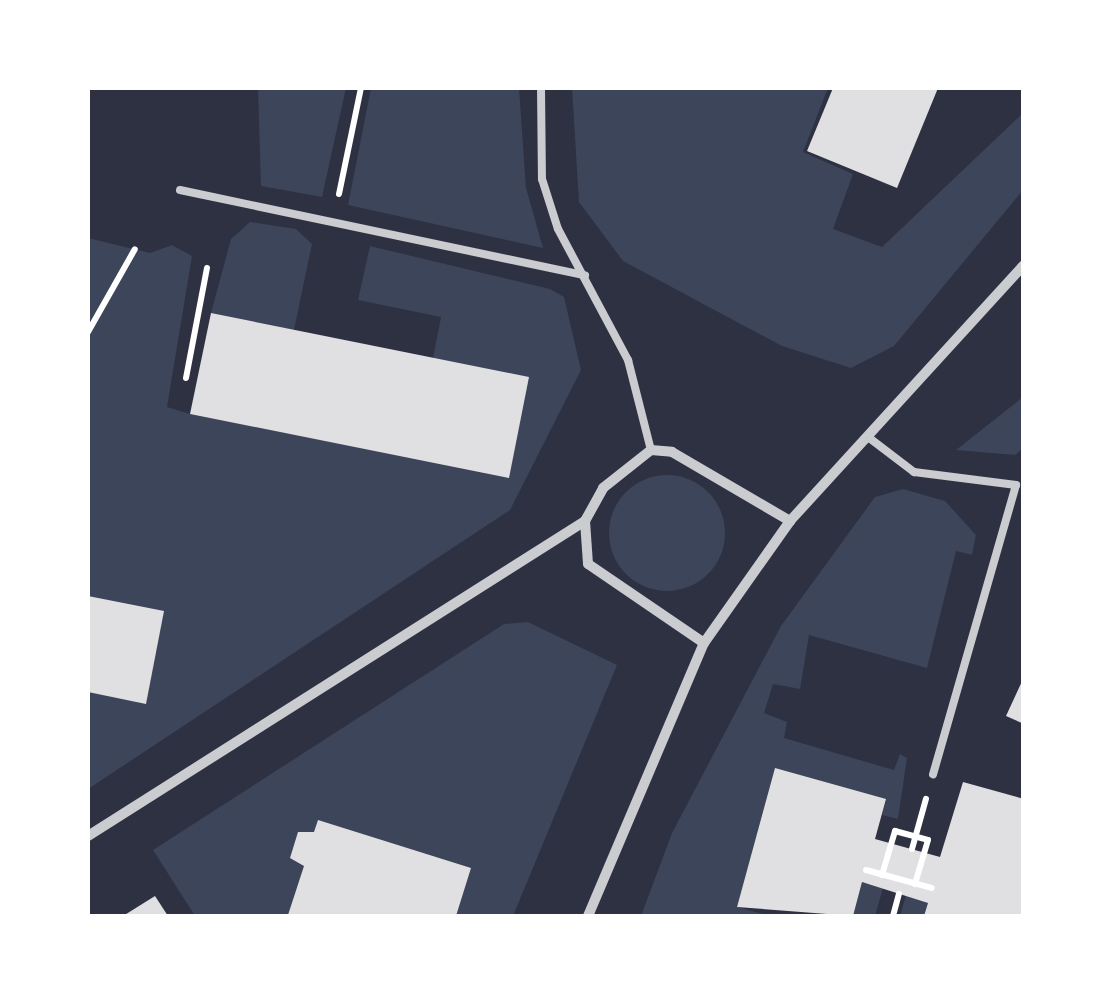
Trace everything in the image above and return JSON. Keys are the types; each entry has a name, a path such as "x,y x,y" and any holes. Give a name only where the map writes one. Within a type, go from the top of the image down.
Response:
{"street":[{"path":"590,916 704,642 790,521 1024,265"},
{"path":"88,836 585,521 625,464 652,450 709,466 790,521"},
{"path":"585,521 588,564 704,642"}],"lane":[{"path":"540,88 542,179 628,360 652,450"},
{"path":"180,190 585,274"},
{"path":"868,437 914,472 1020,482 933,774"}],"path":[{"path":"332,223 361,88"},
{"path":"88,332 135,249"},
{"path":"186,378 207,268"},
{"path":"912,850 933,774"},
{"path":"882,875 895,831 915,836 928,840 915,884"},
{"path":"866,870 932,888"},
{"path":"893,916 899,894"}],"shaded area":[{"path":"258,88 346,88 322,197 261,186"},
{"path":"371,88 519,88 526,188 543,248 348,205"},
{"path":"572,88 828,88 803,152 853,174 833,229 882,247 1023,113 1023,190 894,346 851,368 782,346 623,261 579,202"},
{"path":"250,222 296,229 312,244 294,330 211,313 231,239"},
{"path":"88,238 150,253 172,245 192,256 167,407 190,414 509,477 433,358 441,317 358,300 370,246 550,289 564,297 581,370 510,510 88,789"},
{"path":"1023,397 1023,448 1015,455 956,450"},
{"path":"667,475 689,480 708,492 720,511 725,533 720,555 708,574 689,586 667,591 645,586 626,574 614,555 609,533 614,511 626,492 645,480"},
{"path":"903,489 945,501 976,535 972,555 956,551 927,668 809,635 800,689 773,684 764,713 787,722 784,738 894,770 900,754 907,758 898,819 882,815 886,800 776,769 737,907 770,916 641,916 672,833 781,626 875,497"},
{"path":"528,622 617,665 513,916 456,916 470,868 318,821 291,916 195,916 153,850 504,624"},
{"path":"862,882 883,888 875,916 853,916"},
{"path":"906,895 928,903 924,916 900,916"}],"building":[{"path":"833,88 938,88 897,188 807,151"},
{"path":"211,313 529,377 509,478 190,414"},
{"path":"88,596 164,611 146,704 88,692"},
{"path":"1024,677 1024,724 1006,716"},
{"path":"775,768 886,799 875,839 940,857 963,782 1024,799 1024,916 924,916 928,903 862,882 853,916 737,907"},
{"path":"318,820 471,868 456,916 288,915 304,866 290,858 298,832 314,832"},
{"path":"155,896 168,916 123,916"}]}
